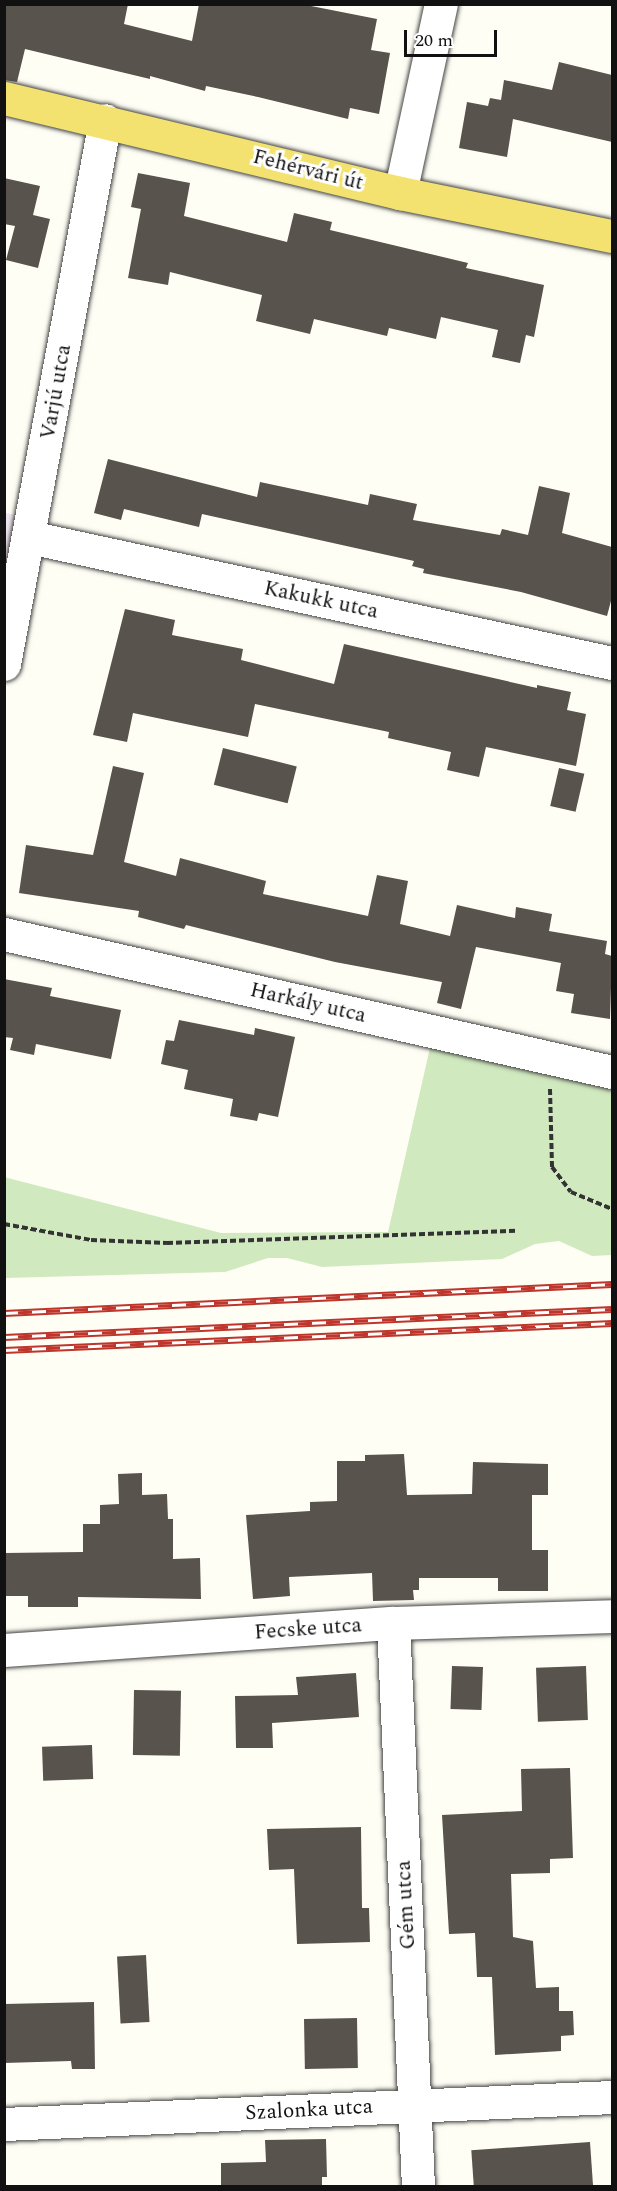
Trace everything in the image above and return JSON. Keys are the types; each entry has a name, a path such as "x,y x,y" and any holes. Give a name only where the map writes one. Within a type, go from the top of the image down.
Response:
{"main road":[{"name":"Fehérvári út","path":"4,98 105,120 400,193 612,236"}],"street":[{"path":"400,193 441,4"},
{"name":"Varjú utca","path":"4,664 30,537 105,120"},
{"name":"Kakukk utca","path":"30,537 612,663"},
{"name":"Harkály utca","path":"4,934 612,1072"},
{"name":"Fecske utca","path":"4,1650 393,1623 612,1616"},
{"name":"Gém utca","path":"393,1623 418,2187"},
{"name":"Szalonka utca","path":"4,2124 612,2097"}],"path":[{"path":"549,1058 552,1167 571,1192 612,1209"},
{"path":"4,1224 91,1240 167,1242 518,1231"}],"shaded area":[{"path":"5,513 23,516 5,602"}],"green space":[{"path":"432,1039 612,1083 612,1255 592,1256 559,1241 535,1244 502,1259 322,1267 287,1258 268,1258 225,1272 5,1278 4,1177 221,1233 388,1232"}],"building":[{"path":"4,4 128,4 124,24 192,41 199,4 301,4 377,19 371,50 390,53 379,114 350,108 348,119 206,86 205,91 150,76 150,79 25,49 17,82 4,80"},
{"path":"559,62 612,75 612,142 513,119 507,157 459,148 467,102 488,106 490,98 501,100 504,80 552,90"},
{"path":"138,173 190,183 184,216 287,242 294,213 332,222 330,230 468,263 466,268 544,285 534,337 526,335 520,363 492,357 498,330 441,317 436,339 389,328 387,336 314,319 310,334 256,321 262,295 170,272 168,285 128,278 141,209 131,207"},
{"path":"4,178 40,186 33,215 50,219 38,268 6,260 15,226 4,224"},
{"path":"108,459 257,497 260,482 368,505 370,494 417,504 413,520 500,535 502,529 528,535 539,486 570,493 562,533 612,547 612,597 607,616 521,592 423,573 424,569 412,566 414,561 202,514 199,527 124,509 121,520 94,513"},
{"path":"125,609 175,620 172,635 243,649 241,660 334,684 344,644 537,688 537,685 571,692 567,710 586,714 576,766 486,747 479,777 447,770 451,752 388,738 389,732 255,704 248,737 133,713 127,742 93,735"},
{"path":"223,748 297,766 288,803 214,785"},
{"path":"113,766 144,773 124,862 176,876 180,858 266,881 263,894 368,916 377,875 408,881 400,924 450,936 457,905 515,918 516,907 552,914 549,931 607,941 605,954 612,956 610,1019 571,1013 574,994 556,991 561,963 476,947 461,1009 437,1003 442,982 335,962 186,925 184,929 138,917 139,911 19,893 26,845 93,855"},
{"path":"559,768 584,774 576,812 550,806"},
{"path":"4,979 52,988 50,996 121,1010 111,1059 36,1044 34,1055 10,1050 13,1038 4,1037"},
{"path":"179,1020 254,1035 255,1028 295,1037 278,1117 259,1113 257,1121 230,1116 233,1099 184,1089 188,1070 161,1064 166,1040 174,1041"},
{"path":"404,1454 407,1495 472,1494 473,1462 548,1464 548,1495 532,1495 532,1550 548,1550 548,1591 498,1591 498,1578 419,1578 419,1590 413,1590 414,1600 373,1601 372,1573 289,1577 290,1596 253,1599 246,1515 310,1511 310,1502 337,1501 337,1461 365,1461 365,1455"},
{"path":"142,1473 142,1495 167,1494 168,1519 173,1519 173,1559 200,1558 201,1599 78,1597 78,1607 28,1607 28,1596 4,1596 4,1553 83,1552 83,1524 100,1524 100,1505 119,1504 118,1474"},
{"path":"452,1666 483,1667 481,1710 450,1709"},
{"path":"586,1666 588,1720 538,1722 536,1668"},
{"path":"356,1673 359,1717 272,1723 273,1748 236,1748 235,1696 298,1695 296,1677"},
{"path":"134,1690 181,1691 180,1756 133,1755"},
{"path":"92,1745 93,1779 43,1781 42,1747"},
{"path":"570,1768 573,1858 550,1859 550,1873 511,1874 513,1937 533,1941 536,1988 559,1987 559,2011 573,2011 574,2035 561,2036 561,2051 495,2055 492,1977 477,1977 475,1933 449,1934 442,1815 522,1811 521,1769"},
{"path":"361,1827 362,1908 369,1908 370,1942 297,1944 294,1869 269,1870 267,1829"},
{"path":"146,1955 150,2022 121,2023 117,1957"},
{"path":"94,2002 95,2069 72,2069 71,2061 4,2063 4,2004"},
{"path":"357,2018 358,2068 305,2069 304,2019"},
{"path":"326,2139 327,2177 322,2177 322,2186 221,2187 221,2163 266,2162 265,2140"},
{"path":"590,2142 593,2186 474,2186 471,2150"}],"railway":[{"path":"4,1313 612,1284"},
{"path":"4,1337 612,1309"},
{"path":"4,1350 612,1323"}]}
